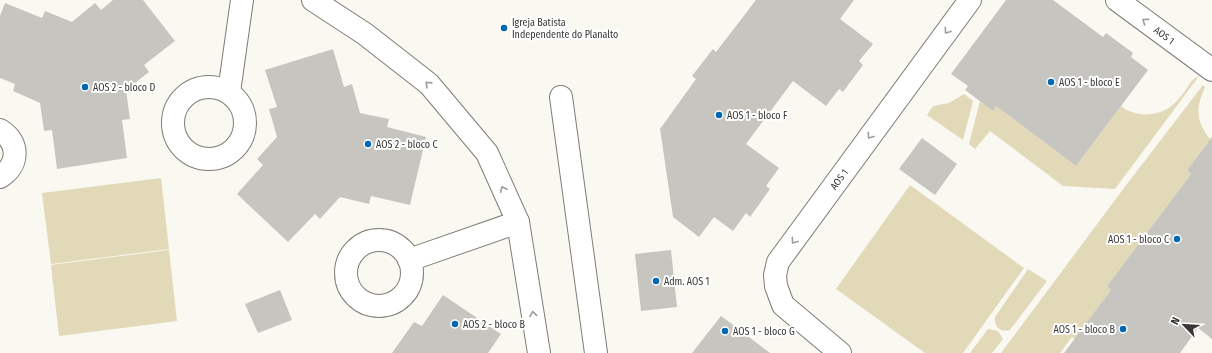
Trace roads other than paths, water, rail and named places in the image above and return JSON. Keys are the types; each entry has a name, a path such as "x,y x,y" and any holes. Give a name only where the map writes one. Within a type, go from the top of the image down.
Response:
{"street":[{"path":"229,92 242,0"},
{"path":"313,0 365,34 429,84 487,153 518,222 539,353"},
{"name":"AOS 1","path":"840,353 783,305 776,286 775,275 778,262 970,0"},
{"name":"AOS 1","path":"1116,0 1212,70"},
{"path":"561,97 596,353"},
{"path":"0,130 8,136 12,142 15,150 15,158 12,166 0,177"},
{"path":"409,260 518,222"}],"place":[{"name":"Igreja Batista Independente do Planalto","path":"504,28"},
{"name":"AOS 1 - bloco E","path":"1051,82"},
{"name":"AOS 2 - bloco D","path":"85,87"},
{"name":"AOS 1 - bloco F","path":"719,115"},
{"name":"AOS 2 - bloco C","path":"368,144"},
{"name":"AOS 1 - bloco C","path":"1177,239"},
{"name":"Adm. AOS 1","path":"656,281"},
{"name":"AOS 2 - bloco B","path":"455,324"},
{"name":"AOS 1 - bloco B","path":"1123,329"},
{"name":"AOS 1 - bloco G","path":"725,331"}]}
